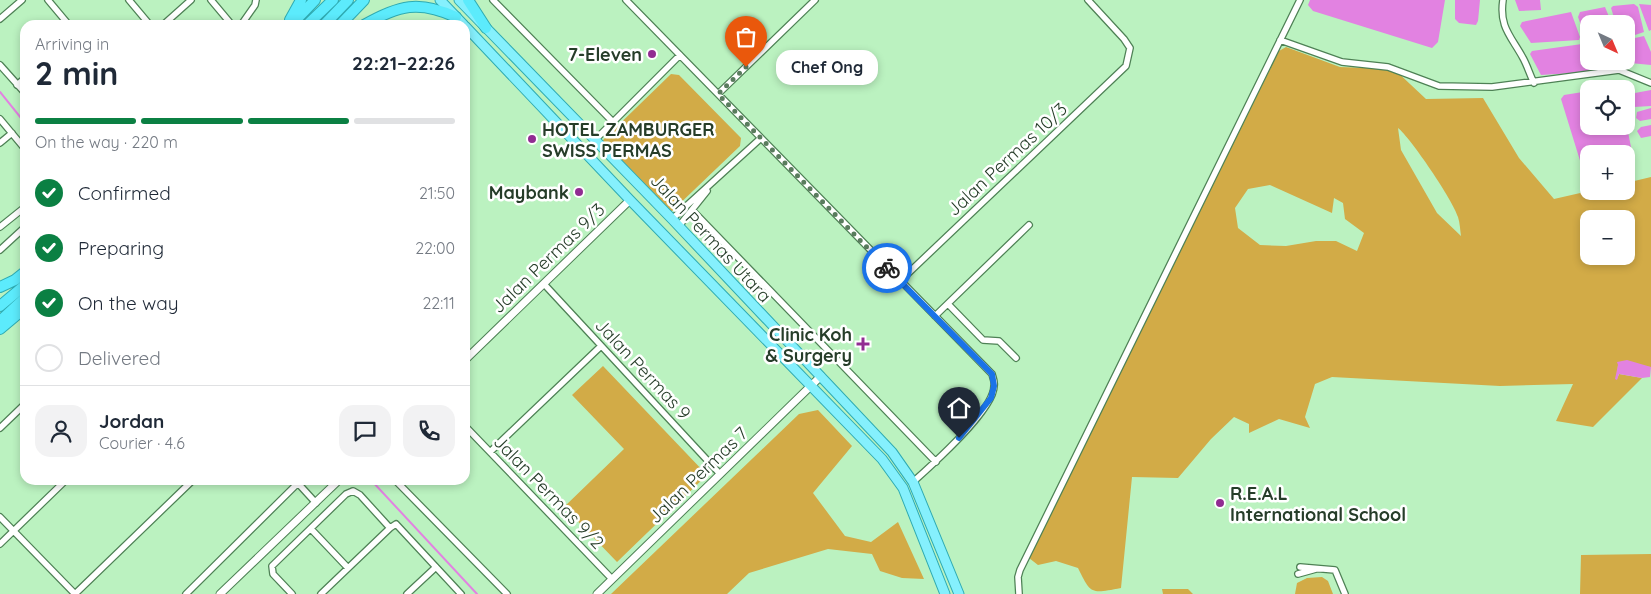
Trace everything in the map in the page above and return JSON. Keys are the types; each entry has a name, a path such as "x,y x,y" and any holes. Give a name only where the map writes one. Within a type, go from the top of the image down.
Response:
{"highway":[{"path":"291,20 301,0"},
{"path":"294,20 315,0"},
{"path":"312,20 333,0"},
{"path":"329,20 348,0"},
{"path":"345,20 364,0"},
{"path":"468,0 486,28"},
{"path":"375,20 404,6 421,4 437,7 456,17"},
{"path":"0,287 20,276"},
{"path":"0,306 20,290"},
{"path":"0,321 20,303"},
{"path":"0,329 20,312"}],"main road":[{"name":"Jalan Permas Utara","path":"440,0 459,20"},
{"name":"Jalan Permas Utara","path":"459,0 675,223 892,452 913,482 959,594"},
{"name":"Jalan Permas Utara","path":"470,32 882,459 903,488 946,594"},
{"path":"738,312 746,308 747,301"}],"street":[{"path":"0,19 22,0"},
{"path":"48,0 65,20"},
{"path":"129,0 146,20"},
{"path":"169,20 191,0"},
{"path":"211,0 228,20"},
{"path":"244,20 256,0"},
{"path":"493,0 612,121"},
{"path":"626,0 992,374 994,386 991,398 970,425 936,462 913,482"},
{"path":"718,94 815,0"},
{"name":"Jalan Permas 10/3","path":"900,281 1121,72 1130,56 1130,48 1088,0"},
{"path":"1019,594 1018,578 1020,570 1300,0"},
{"path":"1503,0 1501,15 1505,28 1523,58 1534,83"},
{"path":"1280,40 1342,62 1388,67 1439,86 1492,87 1534,83 1618,70 1651,84"},
{"path":"595,140 680,55"},
{"path":"0,65 20,88"},
{"path":"0,119 20,143"},
{"path":"0,143 12,133"},
{"path":"675,223 692,210 708,189 761,138"},
{"path":"675,223 694,198 708,189"},
{"name":"Jalan Permas 9/3","path":"470,355 630,200"},
{"path":"0,227 20,210"},
{"path":"692,210 936,462"},
{"path":"935,316 1029,225"},
{"path":"0,250 20,232"},
{"name":"Jalan Permas 9","path":"544,284 720,474"},
{"path":"948,304 983,340 999,341 1016,358"},
{"path":"490,452 602,346"},
{"name":"Jalan Permas 7","path":"597,594 821,376"},
{"path":"0,428 20,409"},
{"name":"Jalan Permas 9/2","path":"470,431 612,579"},
{"path":"0,544 61,485"},
{"path":"0,517 75,594 188,485"},
{"path":"186,594 293,485"},
{"path":"300,485 316,503"},
{"path":"220,594 334,485"},
{"path":"400,485 507,594"},
{"path":"292,594 272,570 275,563 346,494 353,491 360,495 390,528"},
{"path":"321,594 396,524 461,594"},
{"path":"311,529 348,568"},
{"path":"407,594 436,567"},
{"path":"1300,567 1335,570 1345,594"},
{"path":"1298,574 1316,569"}],"shaded area":[{"path":"1310,0 1445,0 1438,42 1432,48 1313,11 1308,5"},
{"path":"1455,0 1480,0 1476,25 1459,23 1455,19"},
{"path":"1515,0 1540,0 1541,10 1519,11"},
{"path":"1634,4 1638,7 1644,32 1635,35 1635,15 1613,15 1611,8 1613,6"},
{"path":"1639,4 1651,5 1651,30 1649,31"},
{"path":"1605,7 1608,15 1580,15 1580,22 1578,17 1580,12"},
{"path":"1571,12 1580,37 1579,40 1531,43 1520,26 1522,22"},
{"path":"1644,36 1651,52 1651,65 1635,63 1635,38"},
{"path":"1580,44 1580,70 1591,70 1590,72 1541,75 1530,54 1532,51"},
{"path":"1286,47 1340,67 1394,69 1426,99 1483,98 1519,158 1554,199 1580,193 1580,200 1635,200 1635,181 1651,177 1651,367 1618,365 1617,379 1619,374 1642,378 1593,427 1556,421 1573,384 1500,386 1332,377 1315,384 1305,417 1310,428 1279,419 1249,433 1249,424 1234,417 1211,439 1178,478 1132,477 1121,588 1103,591 1093,590 1086,583 1078,568 1056,561 1038,565 1029,558 1279,51","holes":["1398,128 1449,198 1458,217 1461,236 1437,213 1401,150","1270,185 1332,213 1334,198 1343,203 1345,219 1364,233 1357,251 1336,241 1316,241 1286,246 1260,245 1238,228 1235,208 1248,189"]},
{"path":"671,74 679,75 741,138 740,146 671,212 603,144 603,140"},
{"path":"1651,90 1651,106 1635,107 1635,93"},
{"path":"1580,92 1580,135 1629,135 1631,145 1580,145 1580,161 1561,99 1564,95"},
{"path":"1651,108 1651,119 1640,121 1636,118 1637,112"},
{"path":"1651,125 1651,136 1641,138 1637,131 1641,127"},
{"path":"1627,360 1651,367 1650,377 1642,378 1619,374 1617,380 1615,379 1617,362"},
{"path":"603,366 707,475 617,562 564,507 624,449 572,395"},
{"path":"818,410 852,446 813,493 845,536 871,542 898,522 924,579 902,578 880,571 872,554 828,549 749,573 727,594 611,594 799,414"},
{"path":"1651,554 1651,594 1580,594 1581,555"},
{"path":"1322,577 1328,581 1333,594 1295,594 1297,583 1307,578"},
{"path":"1162,589 1188,589 1193,594 1163,594"}],"waterway":[{"path":"0,92 20,117"},
{"path":"376,485 477,594"}],"way so far":[{"path":"746,67 718,94 887,268"}],"place":[{"name":"7-Eleven","path":"652,54"},
{"name":"Chef Ong","path":"746,67"},
{"name":"HOTEL ZAMBURGER SWISS PERMAS","path":"532,139"},
{"name":"Maybank","path":"579,192"},
{"name":"Clinic Koh & Surgery","path":"863,344"},
{"name":"R.E.A.L International School","path":"1220,503"}],"route":[{"path":"887,268 992,374 994,386 991,398 959,438"}]}
